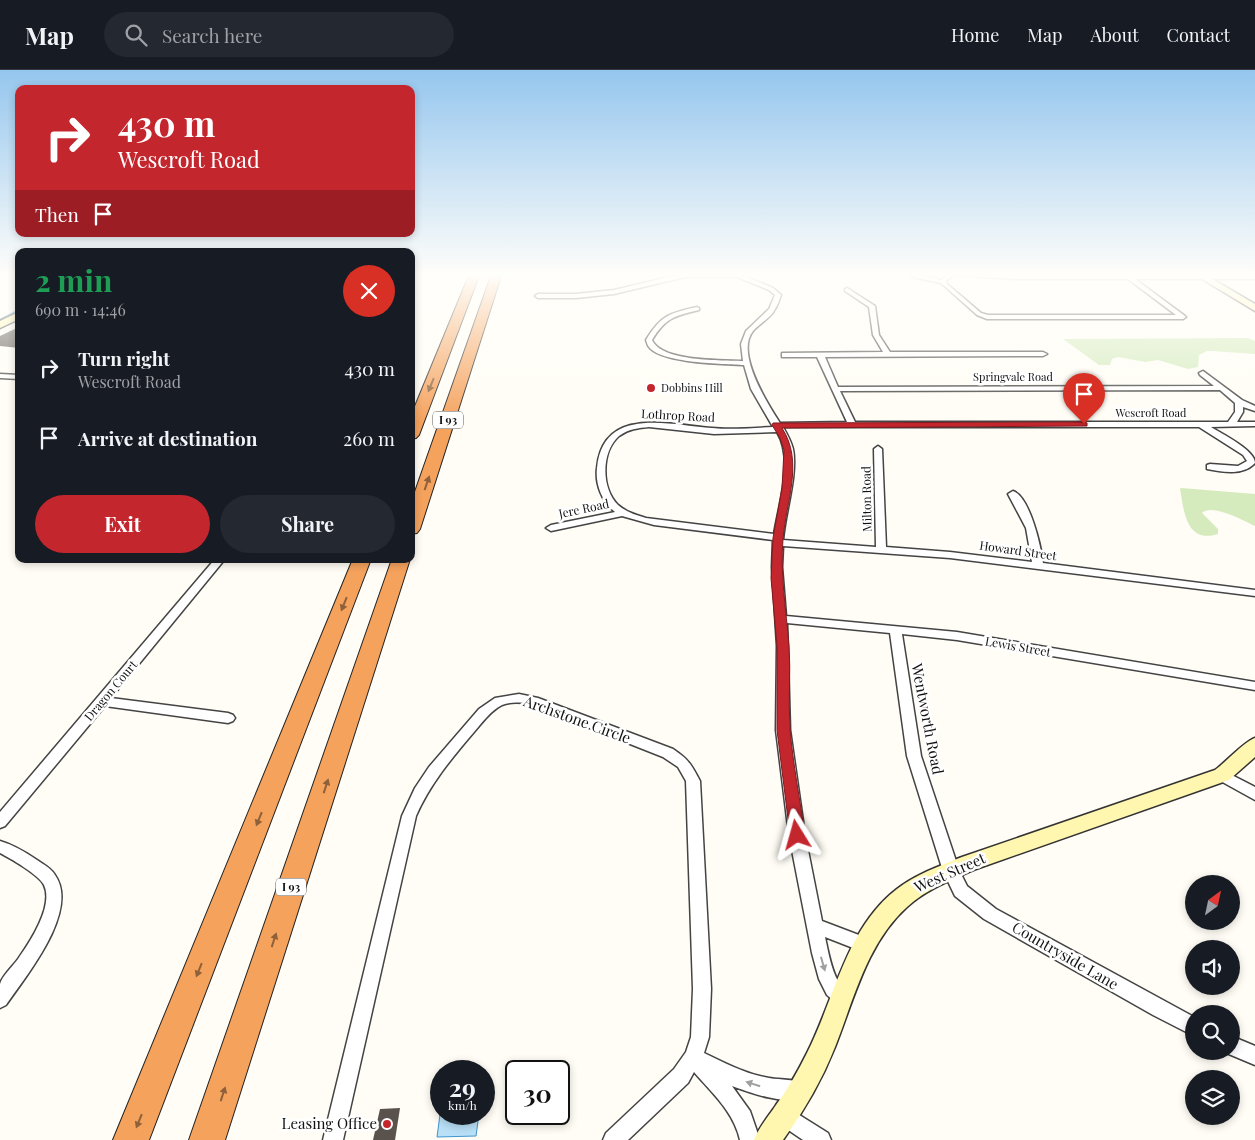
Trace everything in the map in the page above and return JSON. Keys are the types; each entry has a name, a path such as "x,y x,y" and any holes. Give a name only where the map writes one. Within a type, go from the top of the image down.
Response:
{"highway":[{"name":"I 93","path":"415,425 456,323"},
{"name":"I 93","path":"415,517 480,323"},
{"path":"131,1140 360,563"},
{"name":"I 93","path":"207,1140 400,563"}],"main road":[{"name":"West Street","path":"767,1140 801,1091 823,1048 842,997 866,945 878,924 898,901 921,884 951,871 1222,774 1233,767 1255,745"}],"street":[{"path":"659,323 649,340 652,348 658,353 675,357 747,363"},
{"path":"757,323 748,331 745,337 744,344 747,363 757,394 787,444 789,462 787,488 778,540 777,584 783,646 784,730 787,763 797,835 823,966 828,979 842,997"},
{"path":"874,323 876,335 888,354"},
{"path":"785,355 1043,354"},
{"path":"820,355 852,425"},
{"path":"1203,373 1239,402 1255,409"},
{"path":"0,376 15,377"},
{"name":"Springvale Road","path":"836,388 1220,388"},
{"path":"1231,424 1239,412 1239,402"},
{"path":"1201,424 1246,453 1252,461 1249,466 1238,469 1210,467"},
{"name":"Wescroft Road","path":"778,427 852,425 1255,424"},
{"name":"Lothrop Road","path":"623,514 608,500 603,485 602,469 605,451 609,442 623,430 646,425 728,431 778,427"},
{"name":"Milton Road","path":"878,449 881,549"},
{"path":"1012,494 1025,512 1034,532 1038,566"},
{"path":"623,514 653,522 778,540"},
{"name":"Jere Road","path":"551,528 623,514"},
{"name":"Howard Street","path":"778,540 950,555 1255,594"},
{"name":"Dragon Court","path":"0,822 217,563"},
{"name":"Lewis Street","path":"780,619 957,636 1255,686"},
{"name":"Wentworth Road","path":"895,630 914,756 951,871"},
{"name":"Archstone Circle","path":"333,1140 409,816 414,802 432,771 484,711 494,704 507,699 519,698 533,701 664,752 680,761 693,780 702,989 700,1037 693,1057 676,1081 613,1140"},
{"path":"103,701 228,718"},
{"path":"1222,774 1255,794"},
{"path":"0,847 12,851 42,872 48,878 55,893 54,908 48,924 0,999"},
{"name":"Countryside Lane","path":"951,871 961,892 977,906 1185,1022"},
{"path":"814,926 866,945"},
{"path":"1240,1049 1255,1056"},
{"path":"693,1057 748,1083 775,1090 801,1091"},
{"path":"693,1057 738,1110 747,1126 750,1140"},
{"path":"785,1116 821,1140"}],"green space":[{"path":"1248,338 1255,341 1255,354 1207,351 1199,355 1198,367 1188,369 1158,360 1145,362 1118,357 1112,359 1110,365 1099,365 1063,339"},
{"path":"1181,488 1255,494 1255,526 1220,511 1207,510 1202,513 1218,529 1218,534 1207,536 1199,534 1193,530 1185,516"}],"water":[{"path":"439,1125 478,1125 476,1136 437,1137"}],"building":[{"path":"15,329 15,348 0,346 0,336"},
{"name":"Leasing Office","path":"400,1108 395,1140 373,1140 380,1109"}],"place":[{"name":"Dobbins Hill","path":"651,388"},
{"name":"Leasing Office","path":"387,1124"}],"route":[{"path":"797,835 784,730 783,646 777,578 778,538 787,488 789,450 785,438 776,425 1084,424"}]}
